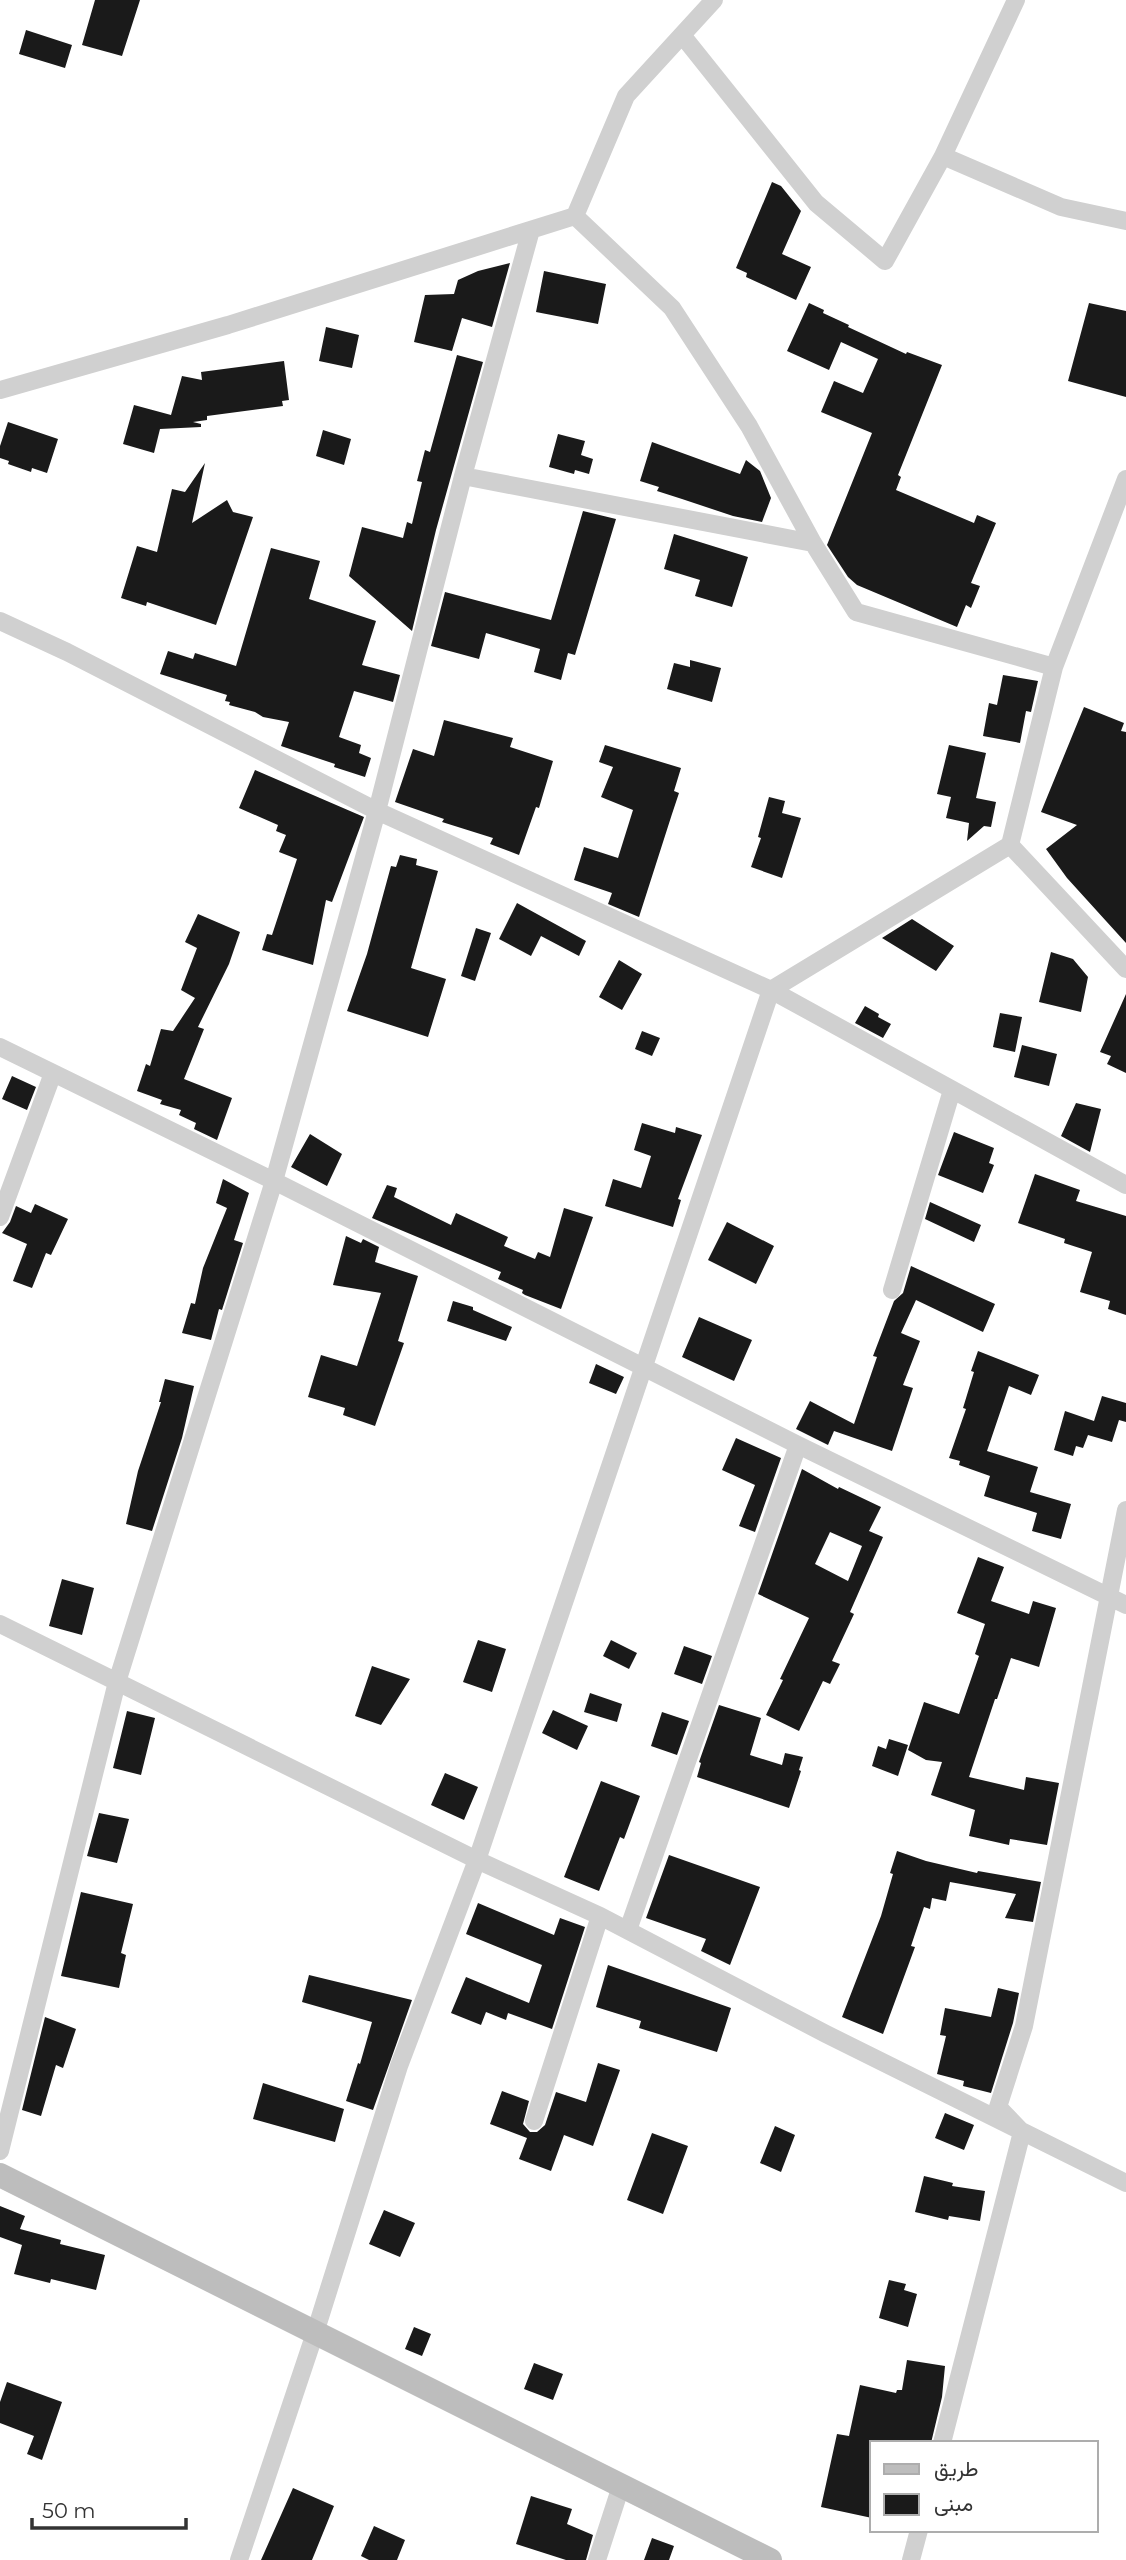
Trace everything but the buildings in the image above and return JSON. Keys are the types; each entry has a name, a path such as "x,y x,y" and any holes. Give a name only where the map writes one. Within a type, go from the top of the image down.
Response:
{"main road":[{"path":"0,2175 770,2560"}],"street":[{"path":"0,390 228,325 575,216 626,96 714,0"},
{"path":"682,35 817,203 885,261 943,156 1016,0"},
{"path":"943,156 1061,207 1126,221"},
{"path":"575,216 672,307 749,426 813,543 856,612 1054,667"},
{"path":"0,2151 117,1682 274,1181 377,811 463,476 531,230"},
{"path":"463,476 813,543"},
{"path":"239,2560 315,2333 399,2066 477,1860 771,990 1010,845 1054,667 1126,479"},
{"path":"0,621 67,652 377,811 771,990 1126,1185"},
{"path":"1010,845 1126,969"},
{"path":"0,1047 274,1181 798,1445 1126,1605"},
{"path":"0,1217 53,1073"},
{"path":"892,1290 952,1090"},
{"path":"628,1930 798,1445"},
{"path":"1021,2132 998,2107 1024,2026 1126,1510"},
{"path":"0,1624 477,1860 600,1916 826,2034 1126,2183"},
{"path":"534,2120 600,1916"},
{"path":"943,2441 1021,2132"},
{"path":"597,2560 621,2486"},
{"path":"911,2560 918,2532"}]}
